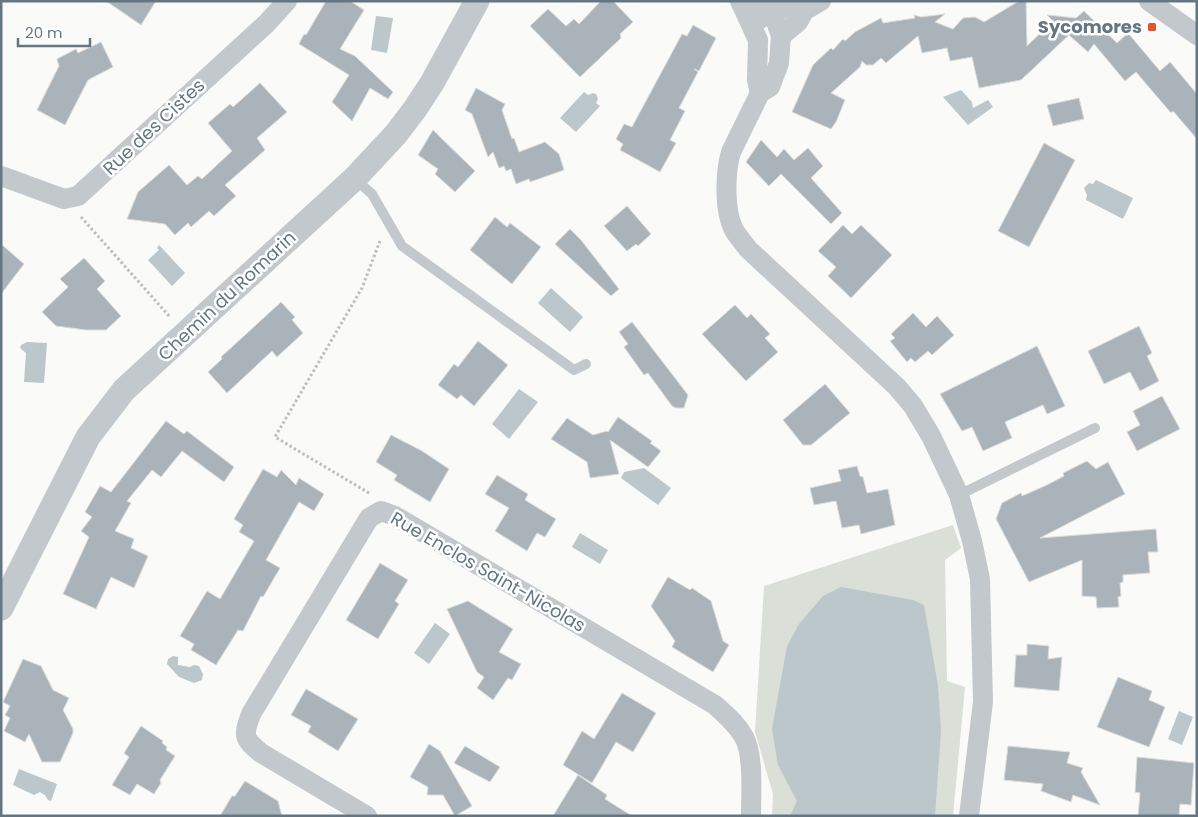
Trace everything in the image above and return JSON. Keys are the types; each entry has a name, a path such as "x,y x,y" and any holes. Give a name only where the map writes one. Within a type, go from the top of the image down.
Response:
{"street":[{"name":"Rue des Cistes","path":"64,199 78,196 267,23 287,1"},
{"name":"Chemin du Romarin","path":"1,608 88,437 124,390 355,178 396,134 432,83 477,1"},
{"path":"740,1 758,40 757,80 760,93"},
{"path":"1150,1 1197,35"},
{"path":"754,30 769,38 781,36 798,22 812,6"},
{"path":"765,7 812,6"},
{"path":"754,30 765,7"},
{"path":"765,7 776,22 781,36 779,62 770,87 760,93 729,161 727,200 729,214 734,230 748,249 897,387 931,436 959,495 980,579 983,702 969,816"},
{"path":"1,176 64,199"},
{"name":"Rue Enclos Saint-Nicolas","path":"367,816 261,753 248,742 245,729 251,714 369,518 381,511 395,516 715,705 732,721 745,739 750,762 751,816"}],"lane":[{"path":"355,178 372,194 402,246 574,370 586,364"},
{"path":"959,495 1095,428"}],"path":[{"path":"64,199 185,334"},
{"path":"381,511 378,503 368,491 276,437 362,288 387,222"}],"shaded area":[{"path":"376,16 393,18 387,53 371,50"},
{"path":"961,90 972,102 973,108 988,100 993,107 968,125 943,97"},
{"path":"584,92 588,95 596,94 598,99 596,103 600,106 576,132 560,118"},
{"path":"1096,180 1133,198 1123,219 1086,200 1087,195 1084,188 1089,183 1093,184"},
{"path":"159,245 185,273 172,286 148,260 159,250 157,248"},
{"path":"551,288 583,317 570,332 538,303"},
{"path":"27,342 47,343 44,383 24,382 26,353 20,348 21,345"},
{"path":"519,389 538,402 509,439 492,424"},
{"path":"644,468 671,488 658,505 621,478 624,472"},
{"path":"953,525 961,548 945,560 947,681 965,687 953,816 772,816 773,794 755,732 764,586"},
{"path":"580,533 608,550 600,564 572,547"},
{"path":"841,587 913,600 924,605 938,686 941,731 935,816 790,816 797,801 778,765 772,729 787,646 799,624 823,596"},
{"path":"435,623 450,634 429,664 414,653"},
{"path":"173,656 178,657 178,665 199,666 203,674 202,680 194,683 179,677 167,664 168,659"},
{"path":"1179,711 1193,717 1182,745 1168,739"},
{"path":"19,769 57,784 51,801 40,792 34,795 13,785"}],"building":[{"path":"106,1 156,1 141,25"},
{"path":"326,1 350,1 364,10 340,49 355,56 393,92 388,99 370,88 352,121 332,102 349,75 299,44"},
{"path":"601,1 613,1 633,22 620,34 621,38 580,77 530,26 548,9 566,26 574,19 579,24"},
{"path":"1019,1 1026,1 1027,46 1053,21 1047,15 1076,18 1084,11 1117,43 1128,33 1160,71 1170,62 1197,94 1197,139 1173,111 1171,113 1136,72 1125,81 1094,44 1088,52 1069,35 1021,80 979,88 972,57 950,61 947,48 922,53 918,36 886,63 881,58 873,65 866,65 862,61 860,67 831,93 845,100 831,129 792,112 813,65 831,48 833,50 843,39 845,41 855,32 881,18 883,23 915,18 914,15 921,17 945,14 935,22 953,29 963,18 975,17 984,22"},
{"path":"693,25 716,38 699,71 694,69 698,72 679,108 685,111 670,140 676,143 660,172 620,150 623,144 616,139 624,124 632,127 682,34 687,36"},
{"path":"101,42 113,67 88,80 65,125 37,110 59,66 57,59 76,49 78,53"},
{"path":"260,83 287,112 257,138 265,150 225,185 236,196 214,216 209,211 191,227 188,223 175,235 165,224 127,219 138,192 169,165 187,185 198,176 202,179 232,151 208,123 230,104 233,107"},
{"path":"476,88 505,104 502,110 512,139 514,138 519,152 545,142 559,154 564,170 530,182 529,179 516,184 511,169 506,171 504,166 499,168 493,152 488,157 472,114 465,110"},
{"path":"1079,98 1084,119 1053,126 1047,105"},
{"path":"433,130 475,171 455,192 435,174 438,169 418,155"},
{"path":"761,140 777,157 784,149 794,160 808,148 823,166 811,178 842,213 831,224 781,174 769,186 746,162"},
{"path":"1044,143 1075,160 1029,247 998,231"},
{"path":"627,206 651,234 638,246 636,244 627,251 604,226"},
{"path":"495,217 507,227 510,223 541,247 512,284 470,250"},
{"path":"843,225 852,234 861,225 892,255 851,298 828,276 836,267 818,251"},
{"path":"570,229 581,240 619,289 611,296 555,244"},
{"path":"1,244 24,264 1,294"},
{"path":"84,258 105,281 97,289 121,316 106,330 86,330 56,326 42,312 68,287 60,279"},
{"path":"281,302 295,317 292,320 303,333 277,357 272,351 227,393 208,372 222,359 221,357"},
{"path":"735,305 747,318 751,314 770,334 765,338 778,352 746,381 702,334"},
{"path":"913,313 926,327 937,316 954,335 932,355 928,351 915,362 911,358 907,362 890,341 895,338 891,334"},
{"path":"632,322 688,395 684,408 672,406 648,373 644,375 624,347 628,344 619,332"},
{"path":"1139,326 1152,353 1147,356 1159,381 1140,391 1130,372 1104,384 1088,351"},
{"path":"478,341 508,365 474,406 461,395 457,399 438,385 454,364 458,367"},
{"path":"1037,346 1065,406 1047,414 1043,405 1005,422 1012,438 983,451 972,427 962,431 940,394"},
{"path":"825,384 850,413 811,445 803,445 783,420"},
{"path":"1162,396 1180,429 1137,451 1127,432 1140,425 1133,411"},
{"path":"618,417 652,441 650,443 661,451 648,467 610,440 619,474 590,478 587,462 551,439 567,418 593,435 608,432"},
{"path":"166,421 184,434 187,431 234,467 224,482 182,451 161,477 152,470 127,501 131,503 115,531 134,539 131,548 148,556 134,588 111,577 96,609 63,594 89,537 81,531 92,517 85,512 100,486 111,492"},
{"path":"391,435 422,451 449,469 430,502 394,480 397,475 376,462"},
{"path":"1087,461 1096,469 1108,462 1125,494 1040,538 1156,529 1158,552 1148,552 1150,573 1123,575 1123,582 1120,583 1121,596 1118,597 1119,607 1097,608 1096,597 1082,596 1082,560 1029,582 996,519 1002,503 1021,493 1022,496 1047,485 1064,476 1063,473"},
{"path":"857,466 860,476 863,477 867,493 888,489 895,525 861,534 859,525 842,528 836,501 814,505 810,488 841,481 838,470"},
{"path":"263,469 277,477 281,470 296,485 299,478 324,494 314,511 299,502 266,560 280,568 263,597 261,596 243,631 238,630 216,665 191,650 194,644 180,636 207,591 220,599 254,541 239,532 243,525 234,519"},
{"path":"497,475 528,494 525,500 556,519 545,537 537,533 527,551 495,531 509,508 485,494"},
{"path":"380,563 408,580 395,601 399,604 378,639 346,620"},
{"path":"668,577 690,590 692,588 711,601 723,641 729,645 713,672 672,647 675,641 651,606"},
{"path":"468,601 513,629 499,652 521,664 512,680 508,678 493,700 477,688 484,677 477,672 447,609"},
{"path":"1027,644 1049,646 1048,659 1062,657 1059,691 1014,687 1016,655 1027,655"},
{"path":"23,659 41,666 53,690 69,698 63,710 73,729 73,733 60,762 42,762 29,734 25,742 4,731 10,718 5,715 10,706 3,702"},
{"path":"1118,677 1152,691 1149,700 1165,707 1149,747 1097,727"},
{"path":"306,689 358,719 338,751 308,732 311,726 291,715"},
{"path":"622,693 656,713 633,752 616,742 592,783 563,765 582,731 594,739"},
{"path":"141,726 163,741 162,743 167,747 166,750 175,756 160,780 161,783 154,794 137,784 130,795 112,785 129,757 124,753"},
{"path":"429,744 440,751 472,806 455,816 443,795 427,795 428,787 410,777"},
{"path":"465,746 500,767 490,782 454,763"},
{"path":"1008,746 1070,752 1067,763 1083,768 1081,772 1100,805 1073,795 1071,802 1041,791 1043,784 1004,780"},
{"path":"1137,757 1194,763 1191,805 1180,804 1179,816 1138,816 1140,793 1135,792"},
{"path":"578,775 607,795 605,799 632,816 553,816"},
{"path":"245,781 278,801 282,816 220,816 232,796 235,796"}],"place":[{"name":"Sycomores","path":"1152,27"}]}
